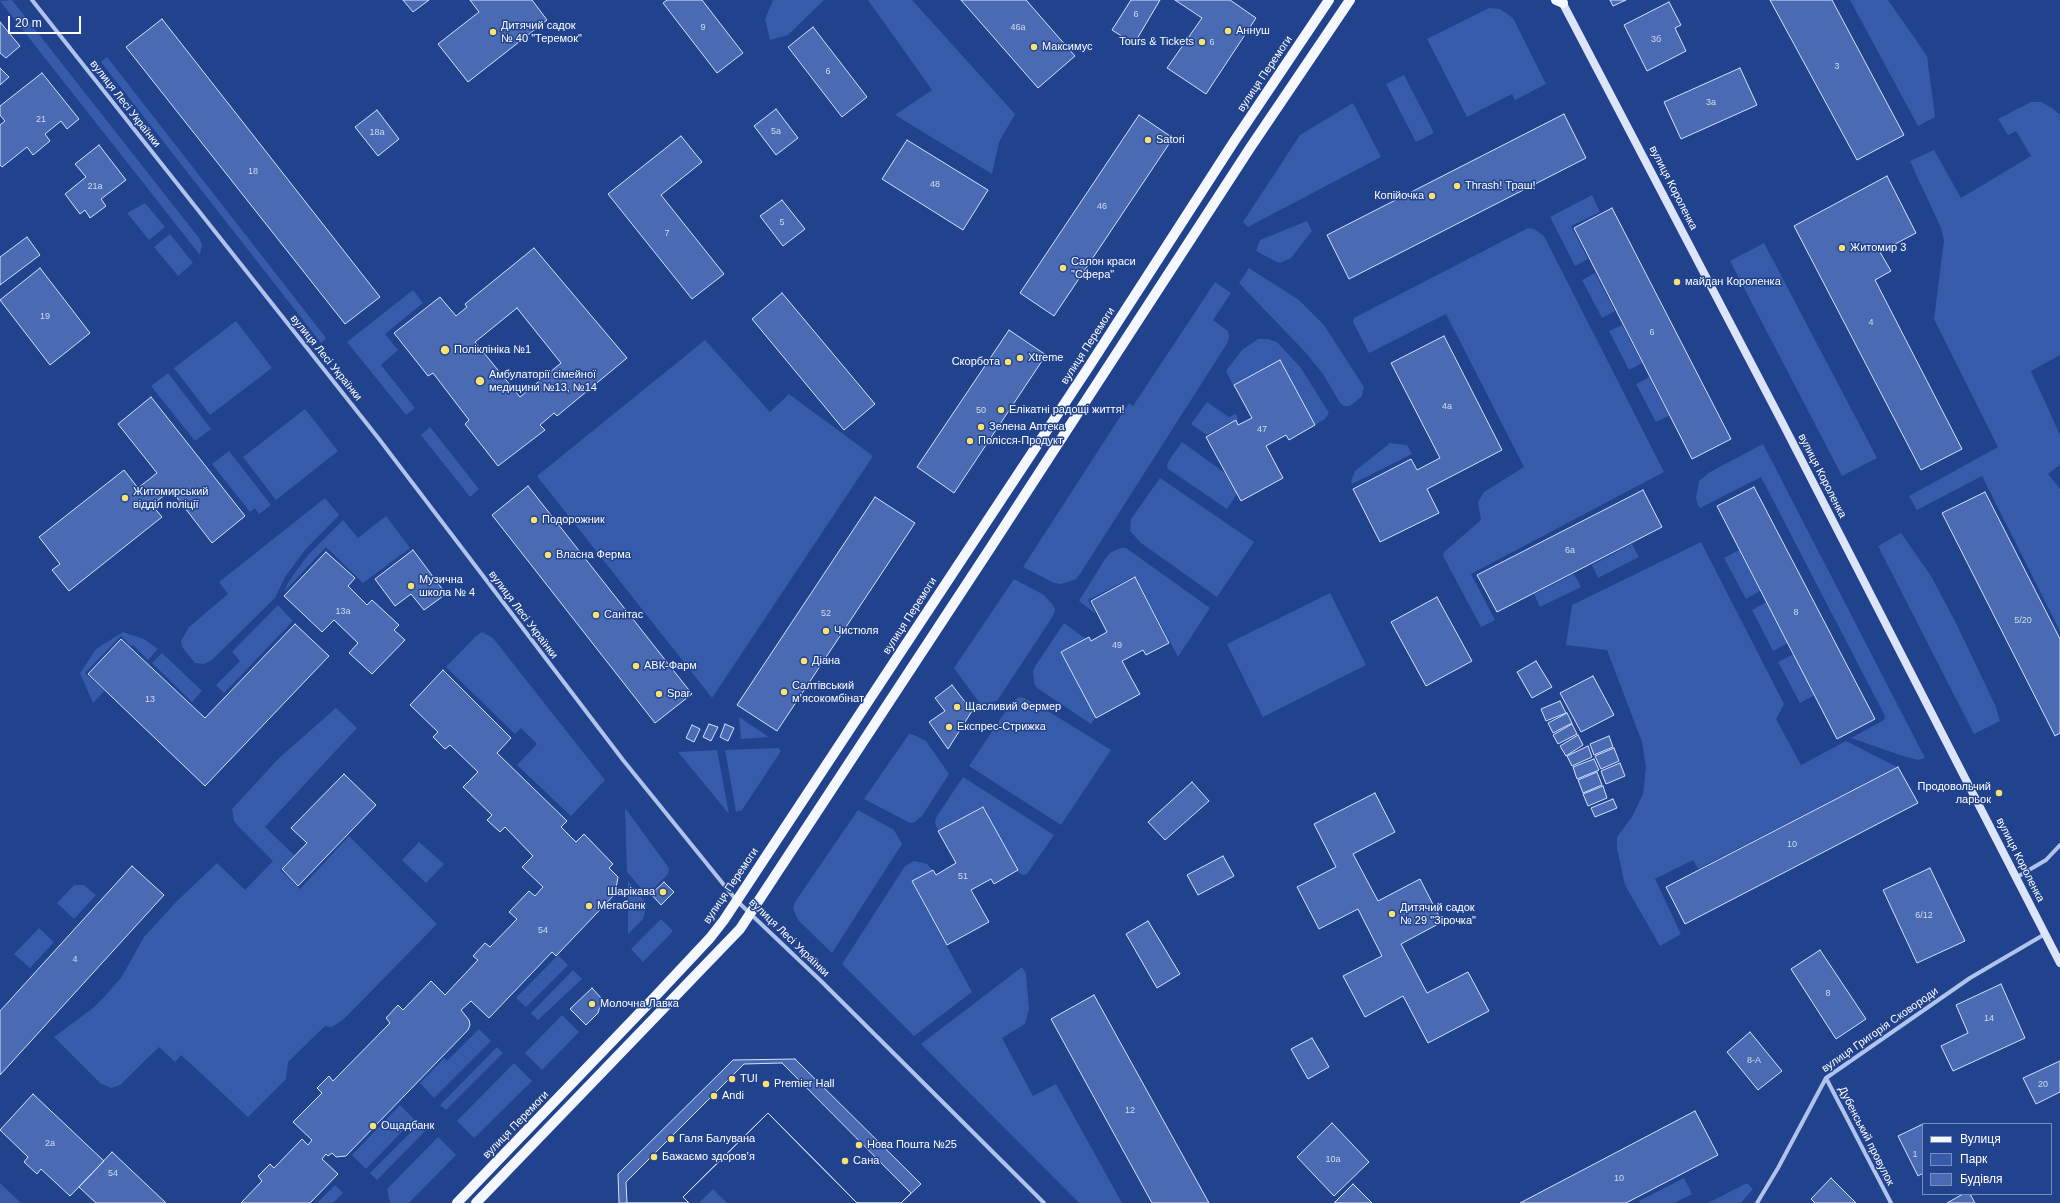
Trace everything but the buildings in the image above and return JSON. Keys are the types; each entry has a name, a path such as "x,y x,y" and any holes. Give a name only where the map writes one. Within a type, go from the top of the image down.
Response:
{"main road":[{"name":"вулиця Перемоги","path":"457,1203 710,938 737,901 1086,371 1235,140 1329,0"},
{"path":"476,1203 725,945 750,913 832,786 990,550 1250,148 1350,0"},
{"path":"1340,15 1358,0"}],"street":[{"name":"вулиця Лесі Українки","path":"32,0 378,439 623,760 737,901 1044,1203"},
{"name":"вулиця Короленка","path":"1560,1 1644,155 2060,963"},
{"path":"2017,877 2046,860 2060,845"},
{"name":"вулиця Григорія Сковороди","path":"1757,1203 1778,1168 1826,1078 1970,978 2045,934"},
{"name":"Дубенський провулок","path":"1826,1078 1891,1203"}],"green space":[{"path":"12,0 199,238 202,245 200,255 0,1"},
{"path":"773,0 824,0 788,35 770,40 765,19"},
{"path":"868,0 912,0 1015,114 999,142 992,174 895,115 932,90"},
{"path":"1850,0 1888,0 1927,56 1935,117 1918,126"},
{"path":"1489,8 1500,9 1513,18 1546,84 1515,100 1512,94 1467,117 1427,39"},
{"path":"107,57 326,338 321,343 101,62"},
{"path":"1404,75 1434,133 1416,142 1386,84"},
{"path":"2031,102 2041,102 2052,108 2060,115 2060,355 2031,371 2060,435 2060,465 2048,474 2060,489 2060,631 1982,476 1917,510 1909,496 1998,447 1934,319 1944,240 1941,228 1910,161 1934,150 1961,198 2031,156 2016,131 2008,135 1998,119"},
{"path":"1353,103 1381,157 1248,227 1243,222 1300,135"},
{"path":"1592,195 1600,212 1571,226 1588,259 1575,266 1550,217"},
{"path":"145,203 165,227 149,240 127,213"},
{"path":"1307,221 1312,231 1291,258 1280,263 1256,251 1260,240"},
{"path":"1528,228 1534,229 1544,236 1664,472 1471,574 1495,620 1481,627 1443,556 1444,552 1481,520 1478,502 1484,492 1524,467 1446,314 1369,353 1353,322 1354,318"},
{"path":"170,234 193,263 178,276 154,247"},
{"path":"1764,243 1877,458 1842,476 1730,261"},
{"path":"1249,268 1299,300 1324,325 1364,387 1362,396 1350,406 1344,406 1340,403 1323,374 1306,353 1239,283"},
{"path":"1595,273 1615,311 1602,318 1582,280"},
{"path":"1215,282 1231,293 1213,320 1228,331 1228,342 1080,574 1076,579 1061,584 1054,583 1023,567 1129,403 1133,406"},
{"path":"413,290 423,303 385,334 398,350 381,365 415,408 406,415 347,342"},
{"path":"236,321 272,368 210,415 174,368"},
{"path":"1622,325 1642,363 1629,370 1609,331"},
{"path":"1258,339 1268,339 1277,342 1301,368 1329,413 1325,419 1315,425 1281,364 1235,389 1226,371 1242,350"},
{"path":"705,340 770,412 789,394 873,456 712,698 537,476"},
{"path":"168,373 211,429 195,441 151,386"},
{"path":"1649,377 1669,416 1656,422 1636,384"},
{"path":"1207,402 1229,417 1236,414 1238,419 1207,435 1191,424"},
{"path":"305,409 338,451 276,500 243,457"},
{"path":"430,427 479,489 470,497 421,435"},
{"path":"1182,442 1225,473 1237,494 1227,509 1168,469 1168,462"},
{"path":"1390,443 1407,445 1412,454 1352,484 1351,481 1355,471"},
{"path":"1763,444 1925,758 1918,760 1903,756 1851,738 1884,720 1885,716 1761,477 1700,508 1698,505 1696,498 1699,481 1710,472"},
{"path":"229,451 271,505 259,514 255,508 250,512 212,464"},
{"path":"1160,478 1254,542 1217,597 1141,543 1130,531 1131,519"},
{"path":"325,498 339,515 305,550 285,577 275,598 212,660 204,664 195,663 182,647 181,641 189,627 228,594 219,582"},
{"path":"386,516 410,548 363,583 326,547 284,592 289,581 308,555 343,520 358,538"},
{"path":"1901,533 1931,576 1956,623 1996,707 2000,721 1974,734 1878,546"},
{"path":"1701,542 1784,704 1776,719 1801,765 1846,741 1897,767 1698,869 1693,860 1655,879 1681,934 1660,946 1625,885 1617,849 1617,837 1632,817 1643,794 1646,767 1642,742 1607,650 1566,645 1572,605"},
{"path":"1632,544 1639,557 1598,578 1592,565"},
{"path":"1120,548 1126,548 1210,608 1178,657 1135,576 1088,600 1096,614 1079,601 1105,559 1110,553"},
{"path":"1739,550 1760,591 1746,599 1724,558"},
{"path":"1574,574 1581,587 1540,607 1534,594"},
{"path":"1014,579 1044,595 1053,605 1055,610 1053,616 997,701 981,705 954,668"},
{"path":"1330,593 1366,665 1263,717 1227,644"},
{"path":"1766,602 1788,643 1773,651 1752,610"},
{"path":"278,605 293,621 224,693 216,685 240,661 232,652"},
{"path":"1064,623 1087,640 1096,717 1091,724 1037,688 1034,683 1033,671 1036,665"},
{"path":"123,632 144,639 158,649 148,660 133,645 131,646 121,636 85,673 104,691 93,703 80,673 96,649"},
{"path":"482,632 493,638 605,780 571,816 517,765 537,744 521,728 515,734 446,667 475,637"},
{"path":"162,653 202,691 192,702 152,663"},
{"path":"1794,654 1815,695 1800,703 1778,662"},
{"path":"1019,697 1024,698 1051,713 1111,750 1061,825 969,766 1011,703"},
{"path":"336,708 357,728 265,827 294,855 280,870 300,889 349,836 437,924 344,1019 332,1027 325,1026 288,1062 286,1079 248,1117 181,1055 175,1062 159,1047 120,1085 111,1088 100,1083 54,1037 93,1008 105,996 121,978 144,937 176,902 217,863 245,890 273,861 234,821 232,809 279,758"},
{"path":"739,717 769,737 741,739"},
{"path":"909,734 926,741 949,774 922,816 915,822 910,823 864,799"},
{"path":"778,748 781,751 742,810 736,812 725,750"},
{"path":"717,750 729,814 678,752"},
{"path":"963,777 1054,835 1027,874 1022,875 1017,871 983,806 940,831 936,827 935,821 937,816"},
{"path":"625,808 669,868 668,874 647,895 627,872"},
{"path":"858,810 894,830 902,844 832,953 798,920 793,908 795,902"},
{"path":"419,842 444,864 426,883 402,860"},
{"path":"914,861 927,864 935,873 914,886 972,992 914,1036 842,964 905,866"},
{"path":"628,881 647,904 643,919 628,934"},
{"path":"74,885 84,885 96,895 74,919 57,903"},
{"path":"661,919 673,931 643,962 631,949"},
{"path":"39,928 54,942 30,968 14,954"},
{"path":"558,955 568,965 526,1007 516,998"},
{"path":"1022,967 1026,974 1029,1009 1025,1024 1002,1038 1033,1096 1056,1084 1122,1203 1079,1203 921,1044"},
{"path":"573,970 582,979 538,1020 531,1013"},
{"path":"562,1015 579,1032 542,1070 525,1053"},
{"path":"479,1029 491,1041 434,1098 420,1083 444,1058 447,1061"},
{"path":"497,1047 503,1053 446,1110 440,1105"},
{"path":"514,1063 532,1081 474,1138 457,1121"},
{"path":"400,1105 414,1119 366,1169 352,1155"},
{"path":"419,1124 426,1130 377,1180 370,1173"},
{"path":"438,1137 456,1155 409,1203 390,1203 387,1189"},
{"path":"1684,1178 1692,1194 1674,1203 1640,1203 1639,1201"},
{"path":"0,1183 21,1203 0,1203"},
{"path":"1745,1184 1748,1184 1753,1189 1741,1203 1708,1203"},
{"path":"335,1185 343,1193 333,1203 317,1203"},
{"path":"713,1189 727,1203 699,1203"}],"place":[{"name":"Аннуш","path":"1228,31"},
{"name":"Дитячий садок № 40 \"Теремок\"","path":"493,32"},
{"name":"Tours & Tickets","path":"1202,42"},
{"name":"Максимус","path":"1034,47"},
{"name":"Satori","path":"1148,140"},
{"name":"Thrash! Траш!","path":"1457,186"},
{"name":"Копійочка","path":"1432,196"},
{"name":"Житомир 3","path":"1842,248"},
{"name":"Салон краси \"Сфера\"","path":"1063,268"},
{"name":"майдан Короленка","path":"1677,282"},
{"name":"Поліклініка №1","path":"445,350"},
{"name":"Xtreme","path":"1020,358"},
{"name":"Скорбота","path":"1008,362"},
{"name":"Амбулаторії сімейної медицини №13, №14","path":"480,381"},
{"name":"Елікатні радощі життя!","path":"1001,410"},
{"name":"Зелена Аптека","path":"981,427"},
{"name":"Полісся-Продукт","path":"970,441"},
{"name":"Житомирський відділ поліції","path":"125,498"},
{"name":"Подорожник","path":"534,520"},
{"name":"Власна Ферма","path":"548,555"},
{"name":"Музична школа № 4","path":"411,586"},
{"name":"Санітас","path":"596,615"},
{"name":"Чистюля","path":"826,631"},
{"name":"Діана","path":"804,661"},
{"name":"АВК-Фарм","path":"636,666"},
{"name":"Салтівський мʼясокомбінат","path":"784,692"},
{"name":"Spar","path":"659,694"},
{"name":"Щасливий Фермер","path":"957,707"},
{"name":"Експрес-Стрижка","path":"949,727"},
{"name":"Продовольчий ларьок","path":"1999,793"},
{"name":"Шарікава","path":"663,892"},
{"name":"Мегабанк","path":"589,906"},
{"name":"Дитячий садок № 29 \"Зірочка\"","path":"1392,914"},
{"name":"Молочна Лавка","path":"592,1004"},
{"name":"TUI","path":"732,1079"},
{"name":"Premier Hall","path":"766,1084"},
{"name":"Andi","path":"714,1096"},
{"name":"Ощадбанк","path":"373,1126"},
{"name":"Галя Балувана","path":"671,1139"},
{"name":"Нова Пошта №25","path":"859,1145"},
{"name":"Бажаємо здоровʼя","path":"654,1157"},
{"name":"Сана","path":"845,1161"}]}
